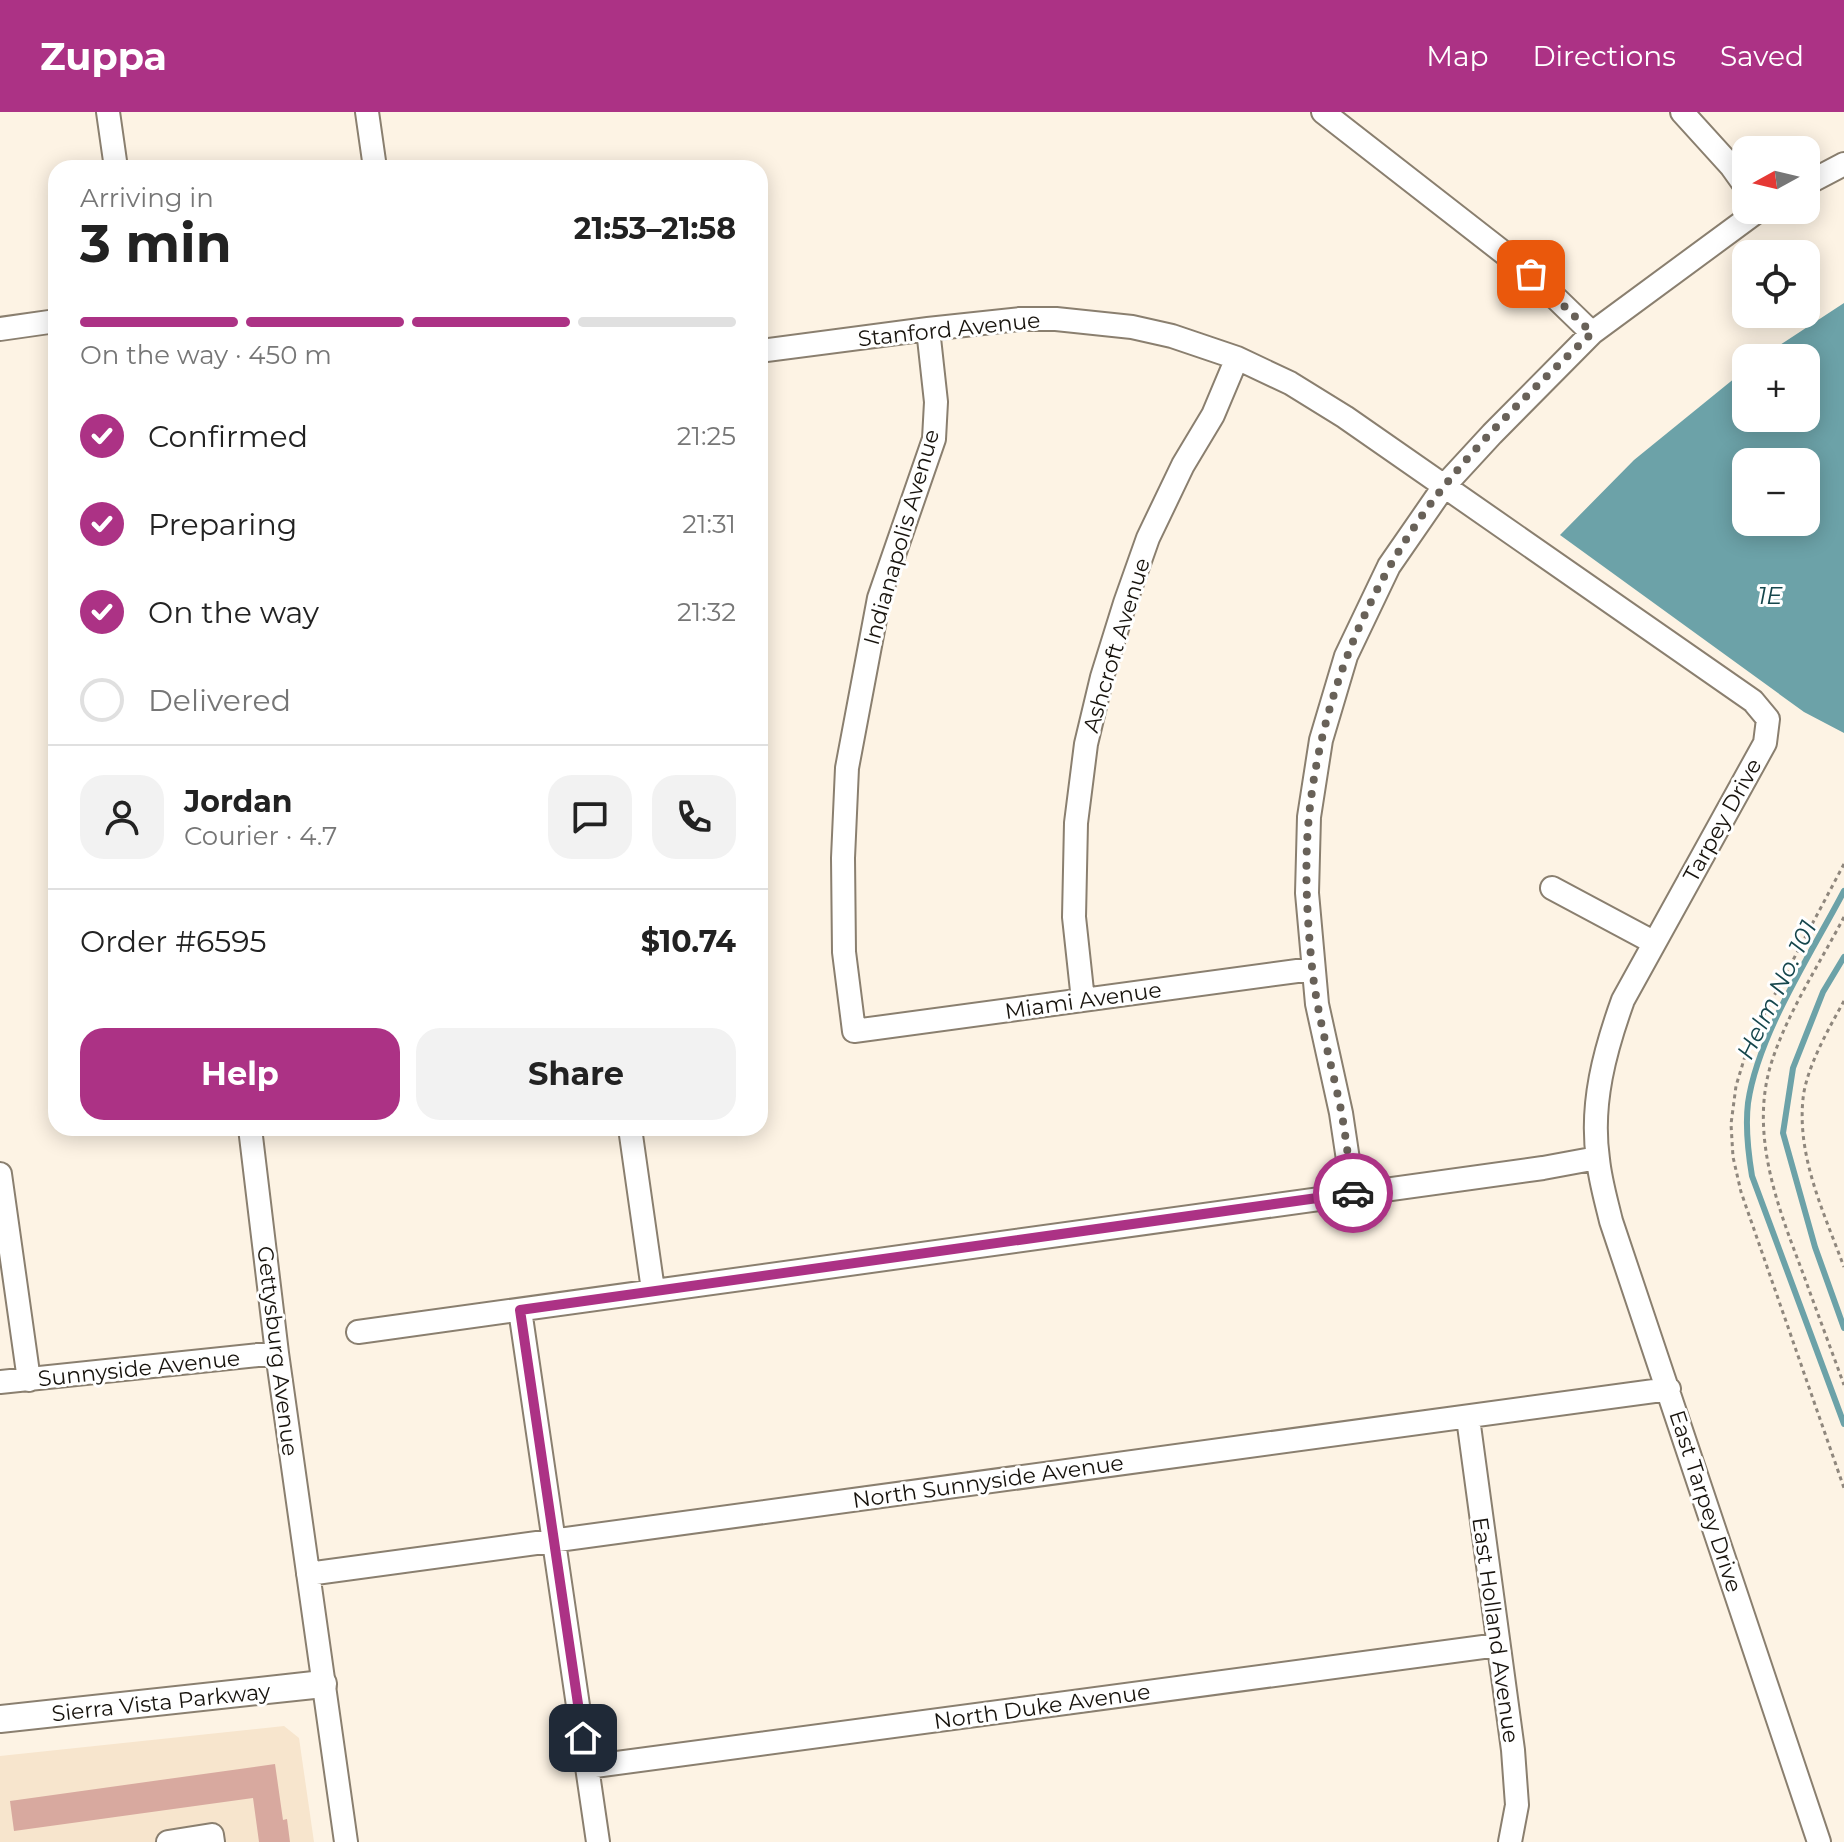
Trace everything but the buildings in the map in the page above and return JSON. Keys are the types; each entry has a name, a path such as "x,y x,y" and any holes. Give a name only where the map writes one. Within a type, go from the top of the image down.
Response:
{"main road":[{"name":"Sierra Vista Parkway","path":"0,1719 323,1684"}],"street":[{"path":"108,112 115,160"},
{"path":"367,112 374,160"},
{"path":"1323,112 1531,274 1592,333"},
{"path":"1682,112 1732,167"},
{"path":"1820,177 1844,164"},
{"path":"1353,1193 1341,1113 1317,1004 1307,893 1308,832 1321,740 1346,656 1389,566 1445,485 1547,376 1592,333 1740,224"},
{"name":"Stanford Avenue","path":"768,350 1020,319 1089,321 1172,336 1237,358 1290,383 1445,485"},
{"path":"0,329 48,322"},
{"name":"Indianapolis Avenue","path":"854,1031 844,952 843,858 847,768 879,598 934,439 936,402 928,329"},
{"name":"Ashcroft Avenue","path":"1083,1000 1074,917 1076,823 1089,731 1120,618 1148,538 1183,465 1213,415 1237,358"},
{"name":"Tarpey Drive","path":"1445,485 1753,701 1768,719 1765,743 1623,1000 1608,1042 1596,1116 1597,1158"},
{"path":"1552,888 1653,942"},
{"name":"Miami Avenue","path":"854,1031 1312,969"},
{"name":"Gettysburg Avenue","path":"251,1136 277,1353 346,1842"},
{"path":"631,1136 653,1290"},
{"path":"358,1332 1597,1158"},
{"name":"East Tarpey Drive","path":"1597,1158 1611,1221 1819,1842"},
{"path":"0,1174 29,1380"},
{"path":"520,1310 598,1842"},
{"name":"Sunnyside Avenue","path":"0,1382 277,1353"},
{"name":"North Sunnyside Avenue","path":"308,1574 1669,1389"},
{"name":"East Holland Avenue","path":"1468,1418 1513,1750 1517,1805 1510,1842"},
{"name":"North Duke Avenue","path":"587,1767 1498,1645"},
{"path":"168,1842 212,1835 213,1842"}],"path":[{"path":"1844,864 1749,1043 1736,1086 1731,1124 1733,1157 1741,1192 1844,1488"},
{"path":"1844,917 1793,1012 1771,1065 1763,1132 1767,1165 1789,1236 1844,1385"},
{"path":"1844,1001 1817,1055 1803,1096 1803,1145 1844,1267"}],"shaded area":[{"path":"284,1726 299,1738 314,1842 0,1842 0,1756"}],"water":[{"name":"1E","path":"1844,303 1844,733 1804,712 1560,535 1634,460 1732,380 1732,432 1820,432 1820,344 1781,344 1806,328 1820,328 1820,319"}],"waterway":[{"name":"Helm No. 101","path":"1844,891 1774,1022 1754,1077 1747,1122 1752,1176 1844,1424"},
{"path":"1844,957 1823,992 1793,1068 1783,1133 1815,1247 1844,1328"}],"way so far":[{"path":"1353,1193 1341,1113 1312,969 1307,893 1309,817 1321,740 1346,656 1389,566 1445,485 1547,376 1592,333 1531,274"}],"route":[{"path":"583,1738 520,1310 1353,1193"}]}
